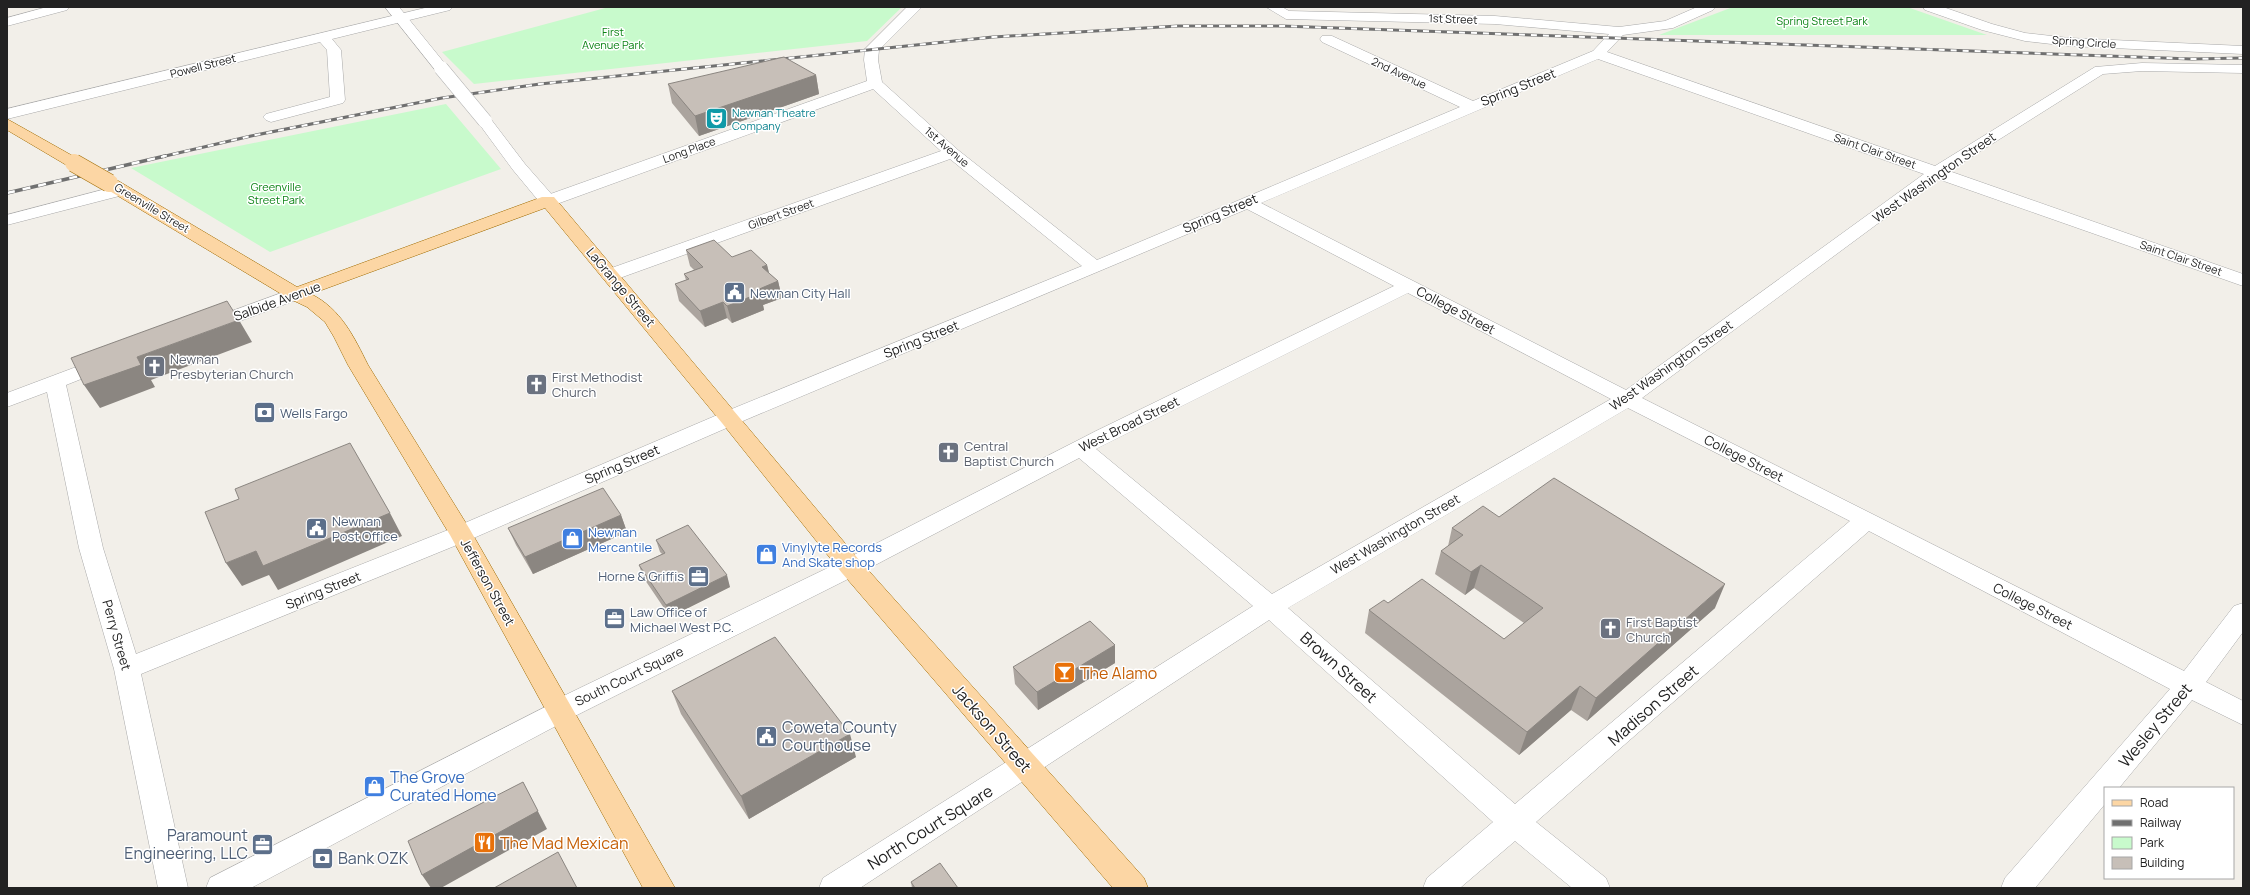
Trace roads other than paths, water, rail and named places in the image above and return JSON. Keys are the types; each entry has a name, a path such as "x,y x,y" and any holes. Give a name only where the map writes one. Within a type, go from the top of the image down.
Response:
{"main road":[{"name":"Greenville Street","path":"7,124 115,186 295,294"},
{"name":"LaGrange Street","path":"548,201 730,418 851,567"},
{"name":"Salbide Avenue","path":"295,294 548,201"},
{"path":"332,281 328,292 328,302 332,318"},
{"name":"Jefferson Street","path":"295,294 314,303 332,318 358,365 461,534 559,711 660,888"},
{"name":"Jackson Street","path":"851,567 1133,888"}],"street":[{"path":"7,22 62,7"},
{"name":"Powell Street","path":"7,114 323,36 395,12 445,7"},
{"path":"875,83 871,60 872,49 915,7"},
{"path":"1272,7 1286,15 1302,7"},
{"path":"1619,31 1668,24 1708,7"},
{"name":"Spring Circle","path":"1930,7 1987,27 2025,37 2084,43 2243,50"},
{"name":"LaGrange Street","path":"395,12 486,121 519,168 548,201"},
{"name":"1st Street","path":"1286,15 1464,19 1571,25 1619,31"},
{"name":"Spring Street","path":"128,669 461,534 730,418 1095,267 1471,106 1598,54 1619,31"},
{"path":"271,117 338,100 334,50 323,36"},
{"name":"2nd Avenue","path":"1328,39 1471,106"},
{"name":"Saint Clair Street","path":"1598,54 2243,280"},
{"name":"West Washington Street","path":"1026,766 1271,607 1627,400 1937,172 2043,104 2100,70 2142,67 2243,69"},
{"name":"1st Avenue","path":"875,83 952,153 1095,267"},
{"name":"Long Place","path":"548,201 875,83"},
{"name":"Gilbert Street","path":"610,275 952,153"},
{"path":"7,220 115,186"},
{"name":"College Street","path":"1246,202 1410,285 1627,400 1867,520 2243,714"},
{"name":"West Broad Street","path":"851,567 1081,448 1410,285"},
{"name":"Salbide Avenue","path":"193,331 295,294"},
{"path":"7,400 128,355"},
{"name":"Perry Street","path":"55,382 91,548 128,669 173,888"},
{"name":"Brown Street","path":"1081,448 1271,607 1515,823 1595,888"},
{"name":"Madison Street","path":"1438,888 1867,520"},
{"name":"South Court Square","path":"221,888 559,711 851,567"},
{"name":"Wesley Street","path":"2016,888 2188,686 2243,613"},
{"name":"North Court Square","path":"834,888 1026,766"}],"railway":[{"path":"161,157 251,136 442,98 540,84 993,37 1178,26 1282,26 2192,59 2243,58"},
{"path":"7,193 165,156"}],"place":[{"name":"Newnan Theatre Company","path":"716,119"},
{"name":"Newnan City Hall","path":"734,293"},
{"name":"Newnan Presbyterian Church","path":"155,366"},
{"name":"First Methodist Church","path":"536,384"},
{"name":"Wells Fargo","path":"264,413"},
{"name":"Central Baptist Church","path":"948,453"},
{"name":"Newnan Post Office","path":"317,528"},
{"name":"Newnan Mercantile","path":"572,539"},
{"name":"Vinylyte Records And Skate shop","path":"766,554"},
{"name":"Horne & Griffis","path":"699,576"},
{"name":"Law Office of Michael West P.C.","path":"615,619"},
{"name":"First Baptist Church","path":"1611,629"},
{"name":"The Alamo","path":"1065,673"},
{"name":"Coweta County Courthouse","path":"767,736"},
{"name":"The Grove Curated Home","path":"374,786"},
{"name":"The Mad Mexican","path":"484,843"},
{"name":"Paramount Engineering, LLC","path":"263,844"},
{"name":"Bank OZK","path":"323,858"}],"park label":[{"name":"Spring Street Park","path":"1822,21"},
{"name":"First Avenue Park","path":"613,38"},
{"name":"Greenville Street Park","path":"276,193"}]}
